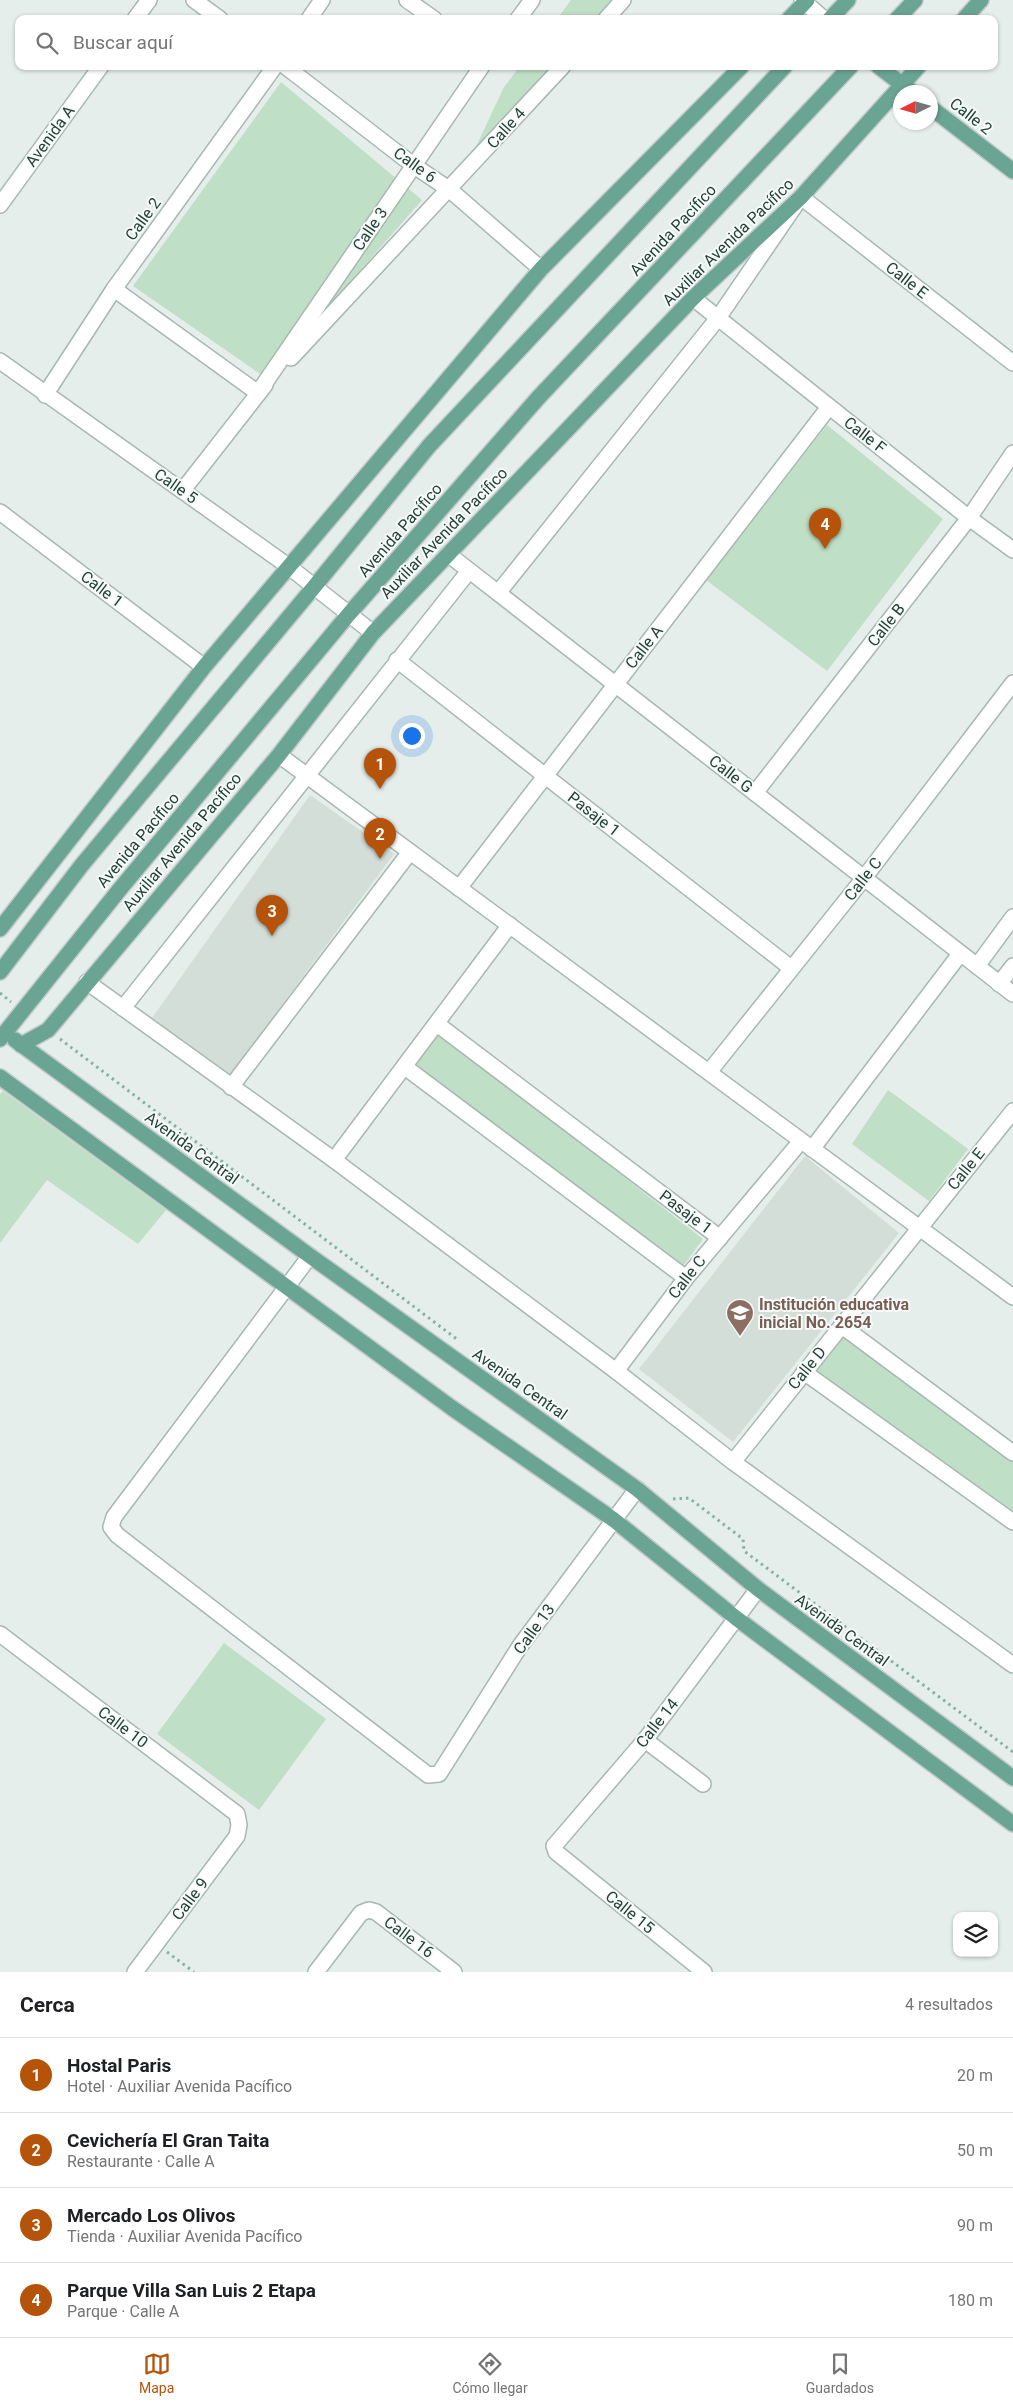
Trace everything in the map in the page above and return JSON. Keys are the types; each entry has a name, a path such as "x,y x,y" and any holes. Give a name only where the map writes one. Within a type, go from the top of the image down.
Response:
{"main road":[{"path":"834,15 848,0"},
{"path":"901,15 915,0"},
{"path":"968,15 981,0"},
{"path":"793,15 805,1"},
{"path":"3,921 204,667 541,269 738,70"},
{"name":"Avenida Pacífico","path":"0,972 81,866 429,446 781,70"},
{"name":"Avenida Pacífico","path":"2,1033 23,1010 120,889 349,614 538,398 847,70"},
{"path":"883,70 902,85"},
{"name":"Auxiliar Avenida Pacífico","path":"909,85 917,70"},
{"name":"Auxiliar Avenida Pacífico","path":"22,1045 48,1030 279,755 373,633 693,298 802,197 893,103"},
{"name":"Calle 2","path":"938,113 1013,171"},
{"name":"Avenida Central","path":"2,1033 22,1045 310,1256 637,1488 758,1589 1013,1778"},
{"path":"0,1076 452,1408 614,1520 736,1618 1013,1824"}],"street":[{"path":"138,15 149,0"},
{"path":"194,0 215,15"},
{"path":"312,15 322,0"},
{"path":"407,0 428,15"},
{"path":"521,15 532,0"},
{"path":"610,15 624,0"},
{"path":"805,1 820,15"},
{"name":"Avenida A","path":"0,205 98,70"},
{"name":"Calle 2","path":"45,395 114,289 272,70"},
{"name":"Calle 6","path":"290,70 414,165 450,190 541,269"},
{"name":"Calle 3","path":"183,490 258,392 479,70"},
{"name":"Calle 4","path":"450,190 559,70"},
{"name":"Calle 3","path":"258,392 450,190"},
{"path":"498,593 718,318 802,197"},
{"name":"Calle E","path":"802,197 1013,363"},
{"path":"114,289 258,392"},
{"name":"Calle F","path":"693,298 969,518 1013,550"},
{"name":"Calle 5","path":"0,361 45,395 183,490 288,566 349,614"},
{"name":"Calle A","path":"459,888 829,407"},
{"name":"Calle B","path":"755,793 969,518 1013,454"},
{"name":"Calle 1","path":"0,512 204,667"},
{"name":"Calle G","path":"448,554 1013,994"},
{"path":"123,1008 469,571"},
{"path":"349,614 373,633"},
{"name":"Pasaje 1","path":"397,660 792,968"},
{"name":"Calle C","path":"709,1072 864,878 1013,683"},
{"path":"279,755 1013,1297"},
{"path":"231,1087 410,852"},
{"path":"977,966 1013,918"},
{"path":"334,1160 510,925"},
{"path":"807,1145 960,954"},
{"path":"999,984 1013,966"},
{"path":"87,982 334,1160 616,1371 733,1462 1013,1666"},
{"name":"Pasaje 1","path":"437,1024 720,1238"},
{"path":"404,1067 686,1278"},
{"name":"Calle E","path":"920,1228 1013,1111"},
{"name":"Calle C","path":"616,1371 686,1278 720,1238 807,1145"},
{"name":"Calle D","path":"733,1462 920,1228"},
{"path":"287,1285 310,1256"},
{"name":"Calle 13","path":"287,1285 114,1517 111,1527 124,1541 428,1775 439,1774 520,1646 637,1488"},
{"path":"842,1326 1013,1453"},
{"path":"804,1372 1013,1522"},
{"name":"Calle 14","path":"556,1852 554,1844 645,1740 758,1589"},
{"name":"Calle 10","path":"0,1634 234,1810 239,1825"},
{"path":"645,1740 703,1784"},
{"name":"Calle 9","path":"135,1972 237,1836 239,1825"},
{"name":"Calle 15","path":"556,1852 704,1972"},
{"name":"Calle 16","path":"316,1972 361,1913 369,1910 376,1912 454,1972"}],"path":[{"path":"0,993 23,1010"},
{"path":"48,1030 462,1343"},
{"path":"669,1499 689,1498 743,1539 744,1551 1013,1752"},
{"path":"156,1944 194,1972"}],"shaded area":[{"path":"310,795 394,854 230,1075 152,1018"},
{"path":"805,1156 899,1233 733,1442 639,1369"}],"green space":[{"path":"571,0 612,0 599,15 560,15"},
{"path":"517,70 548,70 473,153 504,87"},
{"path":"281,82 422,200 266,378 133,286"},
{"path":"827,425 943,519 827,671 706,580"},
{"path":"439,1032 703,1239 684,1265 413,1066"},
{"path":"888,1090 968,1149 929,1201 852,1144"},
{"path":"3,1091 166,1210 138,1244 47,1180 0,1243 0,1094"},
{"path":"844,1334 1013,1461 1013,1513 812,1371"},
{"path":"224,1643 326,1719 259,1810 157,1734"}],"place":[{"name":"Parque Villa San Luis 2 Etapa","path":"825,549"},
{"name":"Hostal Paris","path":"380,789"},
{"name":"Cevichería El Gran Taita","path":"380,859"},
{"name":"Mercado Los Olivos","path":"272,936"},
{"name":"Institución educativa inicial No. 2654","path":"740,1337"}]}
